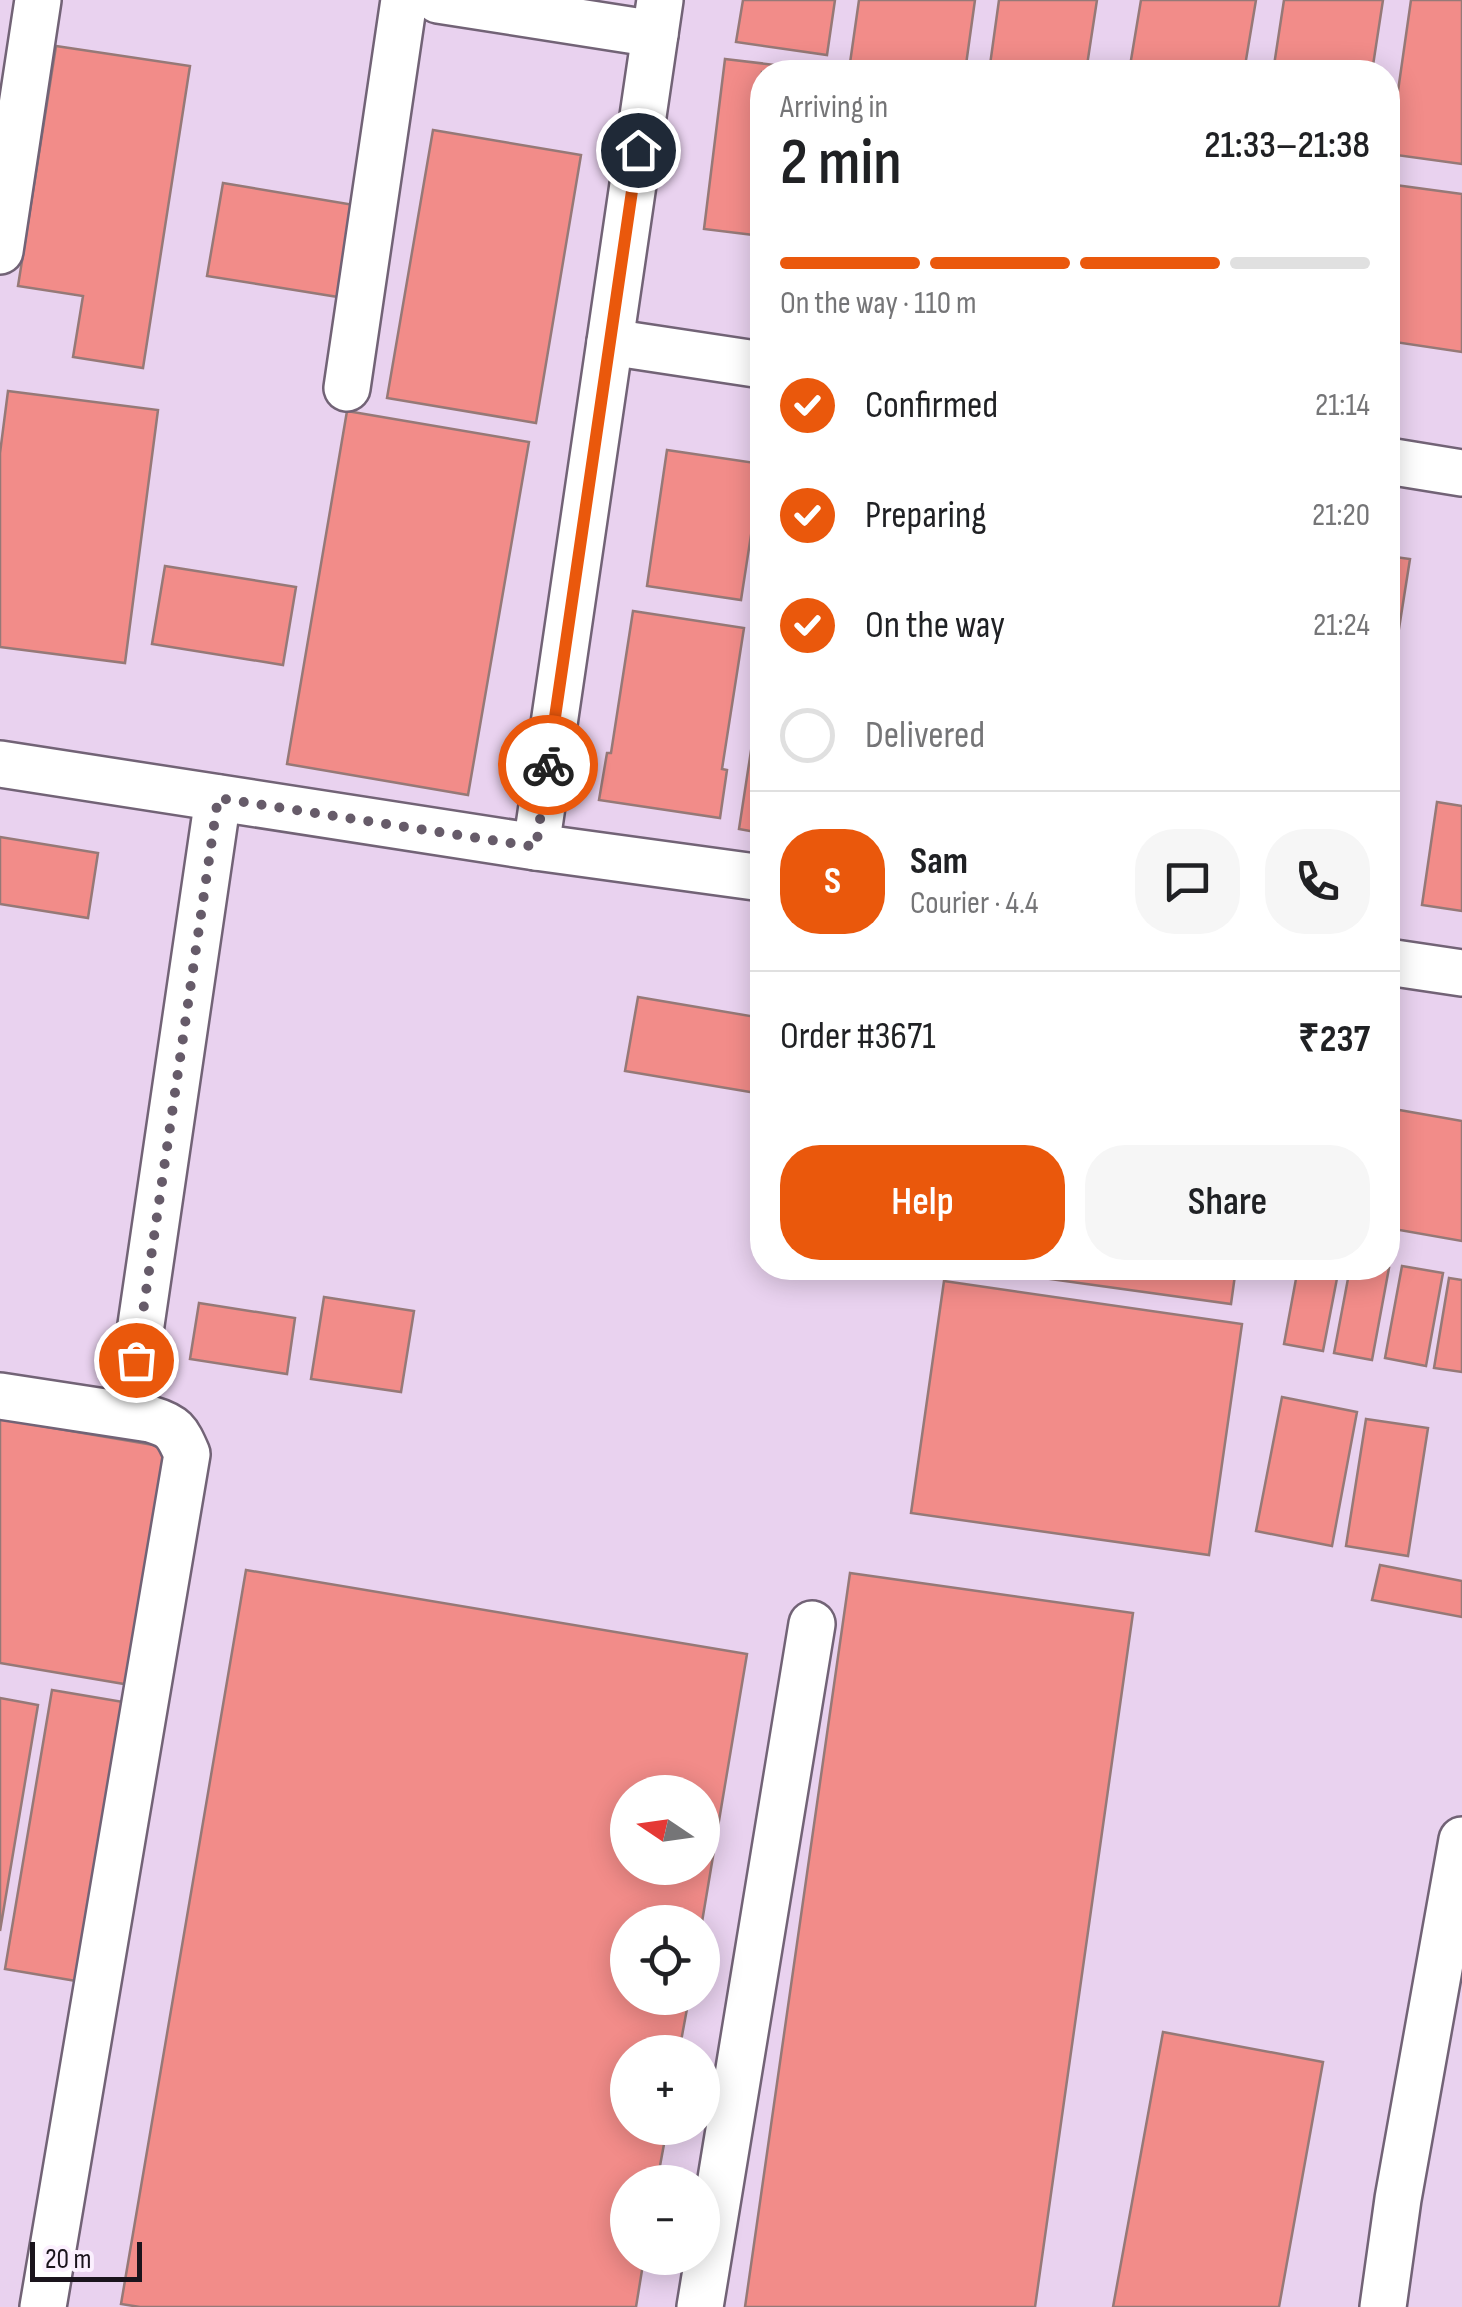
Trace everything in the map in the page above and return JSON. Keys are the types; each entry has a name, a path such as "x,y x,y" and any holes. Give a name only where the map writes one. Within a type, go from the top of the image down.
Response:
{"lane":[{"path":"0,251 38,0"},
{"path":"347,388 404,0"},
{"path":"438,0 658,17 536,847"},
{"path":"610,342 750,363"},
{"path":"1400,463 1462,473"},
{"path":"0,764 750,876"},
{"path":"136,1360 218,798"},
{"path":"1400,964 1462,972"},
{"path":"0,1396 150,1419 177,1431 188,1454 43,2307"},
{"path":"700,2307 812,1624"},
{"path":"1383,2307 1398,2200 1462,1840"}],"shaded area":[{"path":"0,0 1462,0 1462,2307 0,2307"}],"building":[{"path":"743,0 835,0 827,55 736,42"},
{"path":"859,0 975,0 967,60 850,60"},
{"path":"999,0 1097,0 1088,60 991,60"},
{"path":"1141,0 1256,0 1246,60 1131,60"},
{"path":"1284,0 1383,0 1374,60 1275,60"},
{"path":"1411,0 1462,0 1462,164 1400,156 1400,77"},
{"path":"56,46 190,66 143,368 73,357 83,296 18,286"},
{"path":"725,59 750,62 750,235 704,229"},
{"path":"433,130 581,155 536,423 387,398"},
{"path":"223,183 354,205 338,297 207,276"},
{"path":"1400,186 1462,194 1462,352 1400,343"},
{"path":"8,391 158,410 125,663 0,647 0,453"},
{"path":"347,411 529,442 468,795 287,764"},
{"path":"667,450 750,462 750,542 741,600 647,586"},
{"path":"1400,558 1410,559 1400,622"},
{"path":"165,566 296,587 283,665 152,644"},
{"path":"633,611 744,628 722,769 727,770 720,818 599,800 607,753 611,753"},
{"path":"750,757 750,831 739,829"},
{"path":"1437,802 1462,806 1462,911 1422,905"},
{"path":"0,837 98,853 88,918 0,904"},
{"path":"638,997 750,1016 750,1092 625,1071"},
{"path":"1400,1110 1462,1121 1462,1241 1400,1230"},
{"path":"1402,1266 1443,1273 1426,1366 1385,1358"},
{"path":"1449,1278 1462,1280 1462,1372 1434,1368"},
{"path":"1058,1280 1234,1280 1231,1304"},
{"path":"1296,1280 1337,1280 1323,1351 1284,1344"},
{"path":"1348,1280 1387,1280 1372,1360 1334,1353"},
{"path":"944,1281 1242,1324 1209,1555 911,1513"},
{"path":"324,1297 414,1311 401,1392 311,1379"},
{"path":"199,1303 295,1318 287,1374 190,1359"},
{"path":"1282,1397 1357,1412 1332,1546 1256,1531"},
{"path":"0,1419 171,1448 130,1685 0,1663"},
{"path":"1366,1419 1428,1428 1408,1556 1346,1546"},
{"path":"1380,1565 1462,1581 1462,1617 1372,1600"},
{"path":"246,1570 747,1654 720,1815 720,1775 610,1775 610,1885 708,1885 705,1905 610,1905 610,2015 686,2015 682,2035 610,2035 610,2145 664,2145 660,2165 610,2165 610,2275 641,2275 636,2307 121,2304"},
{"path":"850,1573 1133,1613 1035,2307 745,2307"},
{"path":"52,1690 135,1704 88,1983 5,1969"},
{"path":"0,1698 38,1705 0,1931"},
{"path":"1163,2032 1323,2062 1279,2307 1113,2307"}],"way so far":[{"path":"136,1360 218,798 536,847 548,765"}],"route":[{"path":"548,765 638,150"}]}
